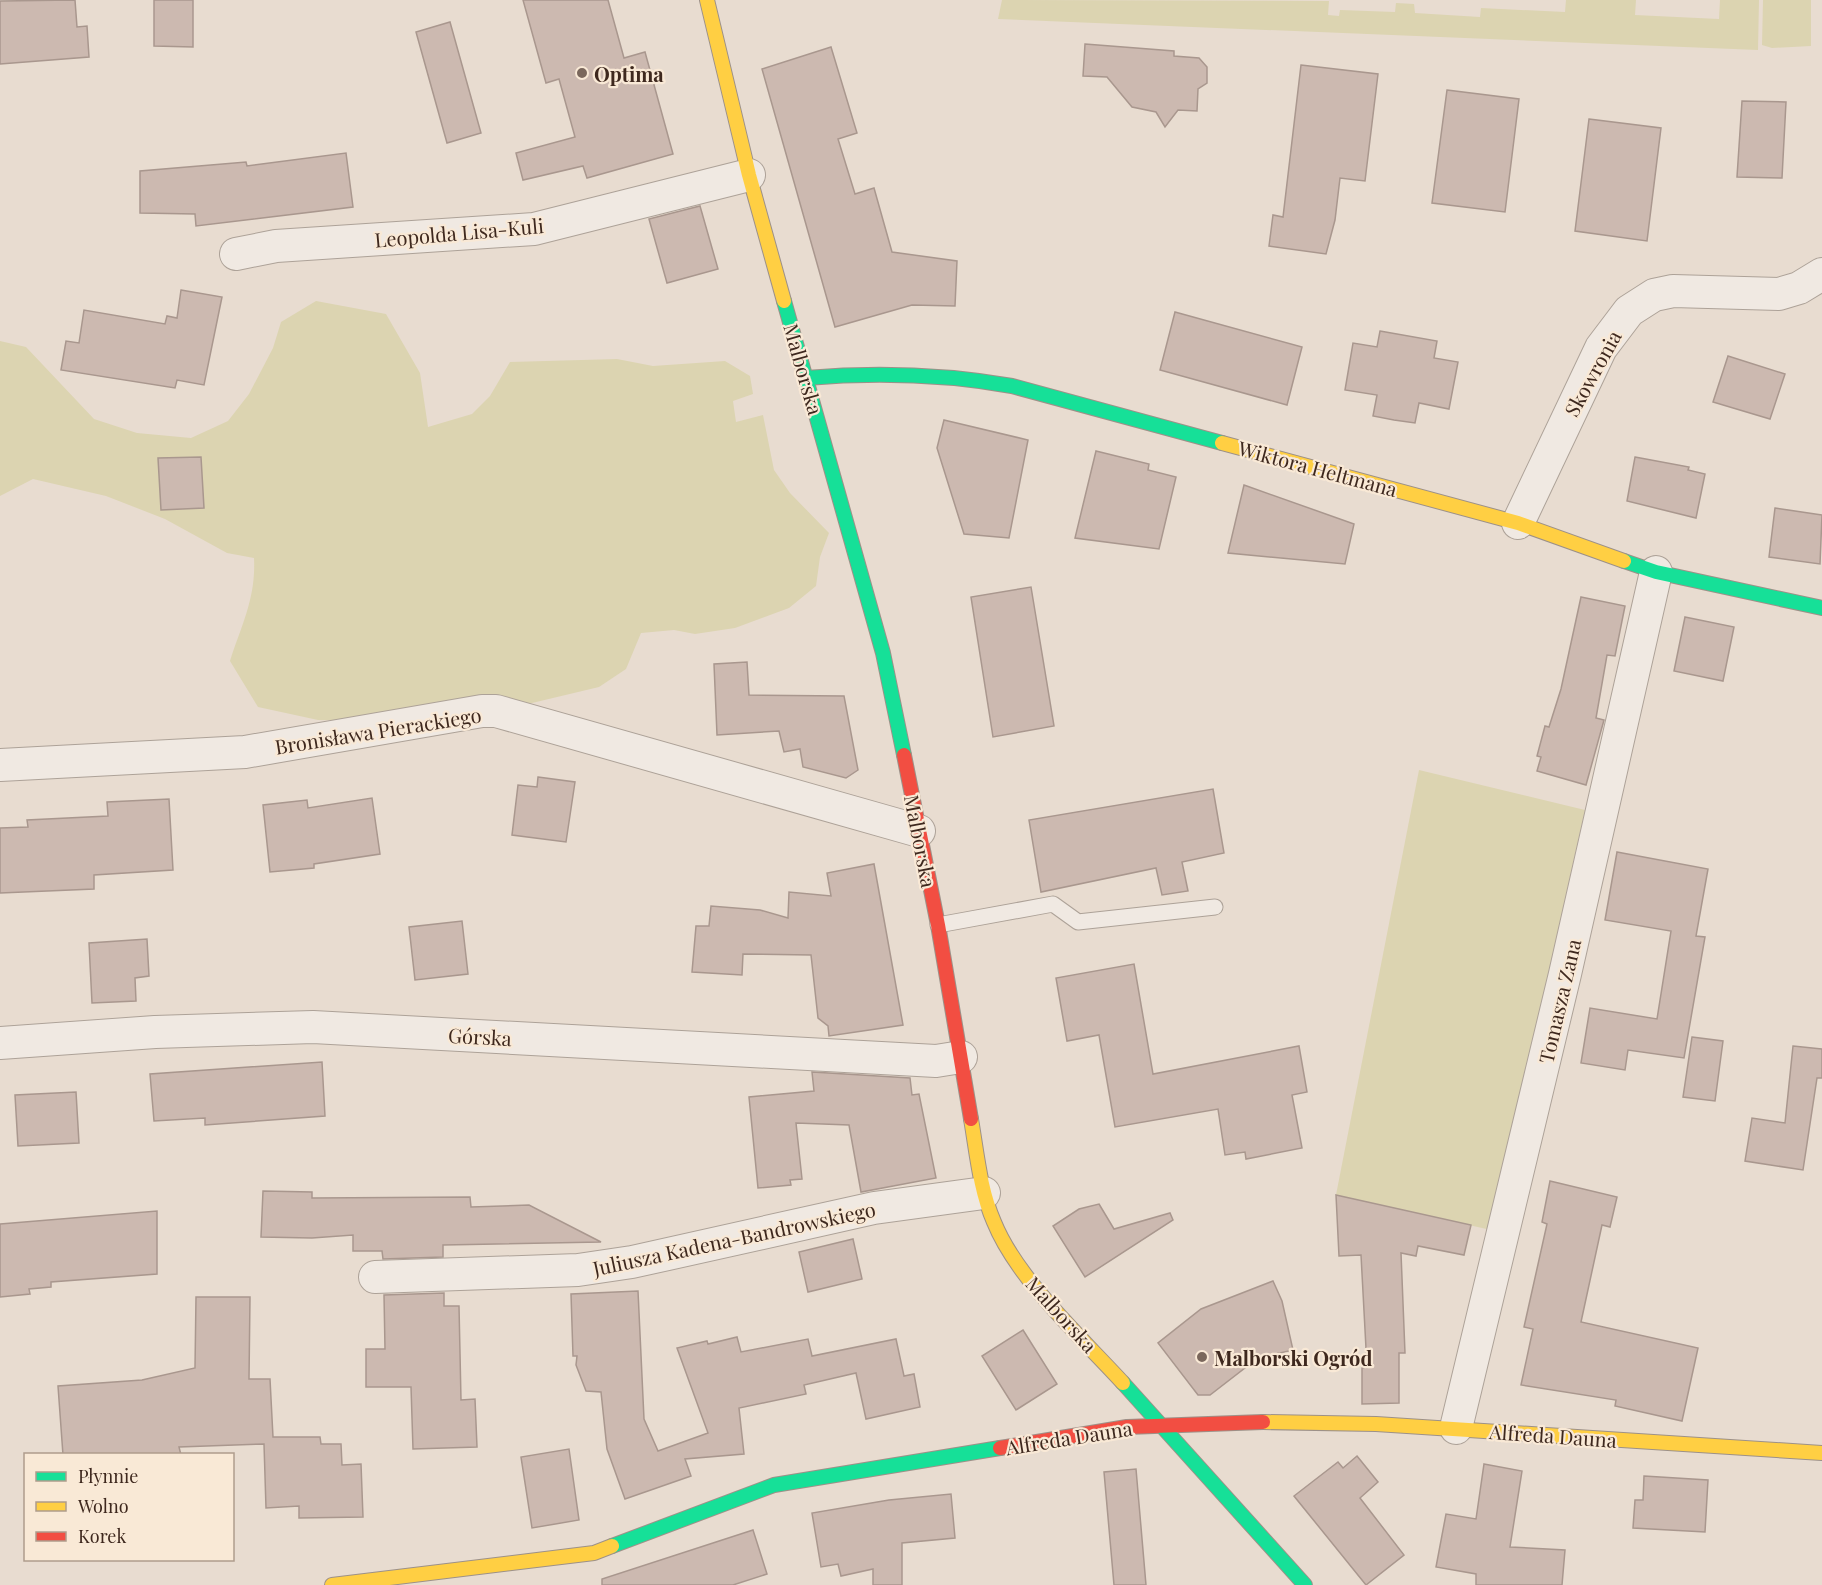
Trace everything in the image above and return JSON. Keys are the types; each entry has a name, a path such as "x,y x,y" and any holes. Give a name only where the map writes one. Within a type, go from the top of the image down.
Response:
{"street":[{"name":"Malborska","path":"707,0 749,175 884,653 938,925 984,1193 994,1223 1023,1272 1305,1585"},
{"name":"Leopolda Lisa-Kuli","path":"236,254 276,246 534,229 749,175"},
{"name":"Skowronia","path":"1518,523 1601,348 1629,311 1654,295 1673,291 1779,294 1799,288 1822,274"},
{"name":"Wiktora Heltmana","path":"806,378 864,372 920,372 1001,384 1518,523 1656,572 1822,608"},
{"name":"Tomasza Zana","path":"1456,1428 1568,963 1656,572"},
{"name":"Bronisława Pierackiego","path":"0,765 245,752 482,711 496,711 919,831"},
{"name":"Górska","path":"0,1043 155,1032 313,1027 936,1061 961,1057"},
{"name":"Juliusza Kadena-Bandrowskiego","path":"375,1277 578,1270 632,1262 874,1208 984,1193"},
{"name":"Alfreda Dauna","path":"332,1585 500,1575 594,1553 774,1485 1127,1427 1296,1421 1456,1428 1663,1444 1822,1453"}],"lane":[{"path":"938,925 1053,904 1078,922 1215,907"}],"shaded area":[{"path":"1002,0 1329,1 1328,15 1339,16 1340,10 1395,12 1396,3 1414,4 1415,13 1480,17 1481,8 1565,12 1566,0 1636,0 1635,15 1719,19 1720,0 1759,0 1758,50 998,19"},
{"path":"1763,0 1811,0 1811,46 1772,48 1762,45"},
{"path":"316,301 386,314 420,373 428,427 472,414 490,396 510,362 617,359 653,366 725,361 750,376 753,394 733,401 736,422 763,415 774,470 790,493 829,533 820,557 816,586 789,608 735,628 695,634 674,630 641,633 626,669 599,687 532,703 474,704 359,721 318,720 258,707 230,661 253,586 254,558 227,553 165,519 106,496 33,479 0,496 0,341 26,347 94,419 137,433 191,438 228,421 249,394 273,348 281,322"},
{"path":"1419,770 1585,810 1491,1230 1336,1195"}],"building":[{"path":"75,0 77,27 87,26 89,57 0,64 0,1"},
{"path":"154,0 193,0 193,47 154,46"},
{"path":"523,0 608,0 624,58 645,52 673,154 587,178 583,166 523,180 516,153 575,137 559,79 546,83"},
{"path":"450,22 481,133 447,143 416,32"},
{"path":"1085,44 1174,51 1174,56 1199,58 1207,67 1207,83 1198,89 1197,111 1178,110 1165,127 1156,112 1132,107 1107,77 1083,76"},
{"path":"831,47 857,133 838,139 855,194 874,188 892,252 957,261 955,306 912,305 835,327 762,69"},
{"path":"1301,65 1378,74 1365,181 1340,178 1335,220 1326,254 1269,246 1273,215 1283,217"},
{"path":"1447,90 1519,99 1505,212 1432,203"},
{"path":"1742,101 1786,102 1782,178 1737,177"},
{"path":"1589,119 1661,128 1647,241 1575,231"},
{"path":"346,153 353,207 196,226 195,214 140,213 140,171 246,162 247,166"},
{"path":"700,206 718,269 667,283 649,219"},
{"path":"181,290 222,297 204,385 177,380 175,388 61,370 66,341 79,343 84,310 165,324 167,316 177,318"},
{"path":"1175,312 1302,347 1287,405 1160,370"},
{"path":"1380,331 1437,341 1434,358 1458,362 1449,409 1419,403 1415,423 1394,420 1373,416 1377,395 1345,390 1353,343 1377,347"},
{"path":"1728,356 1785,374 1770,419 1713,402"},
{"path":"944,420 1028,440 1009,538 964,534 937,448"},
{"path":"1096,451 1149,464 1148,470 1176,477 1159,549 1075,538"},
{"path":"201,457 204,508 161,510 158,458"},
{"path":"1635,457 1689,467 1688,470 1705,474 1696,518 1627,501"},
{"path":"1244,485 1354,524 1345,564 1228,553"},
{"path":"1775,508 1822,515 1820,564 1769,557"},
{"path":"1031,587 1054,726 993,737 971,597"},
{"path":"1581,597 1625,606 1615,656 1607,655 1596,718 1604,720 1586,785 1537,771 1541,757 1537,756 1545,726 1549,727 1561,689"},
{"path":"1685,617 1734,627 1723,681 1674,671"},
{"path":"747,662 749,695 844,696 858,770 846,778 803,767 800,749 784,752 779,731 717,735 714,664"},
{"path":"538,777 575,782 566,842 512,835 518,785 537,787"},
{"path":"1213,789 1224,853 1182,862 1188,891 1162,895 1156,868 1041,892 1029,820"},
{"path":"372,798 380,854 314,864 314,868 270,872 263,805 307,800 308,808"},
{"path":"169,799 173,870 94,875 94,889 0,893 0,828 28,827 27,820 108,816 107,802"},
{"path":"1617,852 1708,869 1696,936 1705,937 1684,1058 1628,1050 1625,1070 1581,1063 1590,1008 1657,1019 1671,931 1605,920"},
{"path":"874,864 903,1025 829,1036 828,1026 818,1018 811,955 743,954 742,975 692,972 696,926 709,926 711,906 760,910 788,918 789,892 831,896 827,873"},
{"path":"462,921 468,974 415,980 409,927"},
{"path":"147,939 149,976 135,978 136,1001 92,1003 89,943"},
{"path":"1134,964 1153,1074 1299,1046 1307,1092 1292,1095 1302,1148 1246,1159 1245,1152 1225,1155 1218,1109 1115,1127 1099,1035 1067,1041 1056,978"},
{"path":"1692,1037 1723,1041 1715,1101 1683,1097"},
{"path":"1793,1046 1822,1049 1822,1078 1817,1078 1803,1170 1745,1161 1752,1118 1785,1123"},
{"path":"322,1062 325,1116 205,1125 205,1118 154,1121 150,1074"},
{"path":"812,1072 910,1078 912,1095 919,1094 936,1178 861,1192 849,1125 796,1123 802,1179 790,1180 791,1185 758,1188 749,1097 814,1091"},
{"path":"76,1092 79,1143 18,1146 15,1095"},
{"path":"1550,1181 1617,1197 1610,1227 1602,1225 1581,1322 1698,1348 1682,1421 1615,1406 1616,1400 1521,1385 1533,1329 1524,1327 1547,1224 1542,1222"},
{"path":"263,1191 312,1192 312,1198 470,1197 471,1207 529,1205 601,1242 443,1245 443,1257 383,1259 382,1251 353,1251 353,1235 312,1238 261,1237"},
{"path":"1336,1195 1471,1225 1464,1255 1418,1246 1416,1256 1401,1253 1405,1353 1399,1353 1399,1403 1362,1404 1362,1368 1367,1367 1361,1255 1339,1256"},
{"path":"1099,1204 1114,1229 1170,1213 1173,1220 1085,1277 1053,1226 1079,1209"},
{"path":"157,1211 157,1274 51,1282 51,1287 29,1289 30,1294 0,1297 0,1224"},
{"path":"853,1239 862,1279 808,1292 799,1252"},
{"path":"1273,1281 1282,1301 1293,1350 1258,1358 1210,1395 1198,1395 1158,1343 1201,1309"},
{"path":"638,1291 644,1419 658,1451 708,1433 677,1348 707,1341 708,1344 737,1337 741,1352 808,1339 812,1356 896,1339 904,1376 914,1374 920,1407 866,1419 856,1373 804,1385 806,1394 739,1408 744,1454 685,1459 691,1476 625,1499 607,1449 601,1392 586,1391 576,1365 577,1356 573,1356 571,1294"},
{"path":"444,1293 444,1306 459,1306 461,1400 475,1399 477,1447 413,1449 411,1387 366,1387 366,1349 385,1349 384,1295"},
{"path":"196,1297 250,1297 249,1379 270,1379 273,1437 320,1437 321,1444 341,1444 342,1465 361,1464 363,1517 299,1518 299,1506 266,1508 264,1444 179,1447 180,1453 63,1453 58,1386 142,1380 195,1368"},
{"path":"1023,1330 1057,1384 1016,1410 982,1356"},
{"path":"569,1449 579,1520 532,1528 521,1457"},
{"path":"1357,1456 1378,1482 1360,1498 1404,1555 1366,1585 1294,1496 1338,1462 1343,1468"},
{"path":"1484,1464 1522,1471 1510,1547 1565,1550 1562,1585 1476,1585 1476,1574 1436,1567 1446,1514 1476,1519"},
{"path":"1136,1469 1146,1585 1114,1585 1104,1472"},
{"path":"1644,1476 1708,1480 1705,1532 1633,1528 1635,1500 1643,1500"},
{"path":"951,1494 955,1538 902,1543 902,1585 873,1585 873,1569 841,1576 838,1564 821,1567 812,1513 889,1500"},
{"path":"753,1530 767,1574 733,1585 602,1585 602,1579"}],"traffic: fast":[{"path":"784,301 883,653 904,755"},
{"path":"806,378 909,375 1012,386 1222,443"},
{"path":"1624,561 1656,572 1822,608"},
{"path":"1123,1383 1305,1585"},
{"path":"612,1546 774,1485 1000,1448"}],"traffic: slow":[{"path":"707,0 749,175 784,301"},
{"path":"1222,443 1518,523 1624,561"},
{"path":"971,1119 985,1197 1004,1243 1051,1307 1123,1383"},
{"path":"1263,1422 1376,1424 1822,1453"},
{"path":"332,1585 594,1553 612,1546"}],"traffic: jam":[{"path":"904,755 938,925 971,1119"},
{"path":"1000,1448 1127,1427 1263,1422"}],"place":[{"name":"Optima","path":"582,73"},
{"name":"Malborski Ogród","path":"1202,1357"}]}
